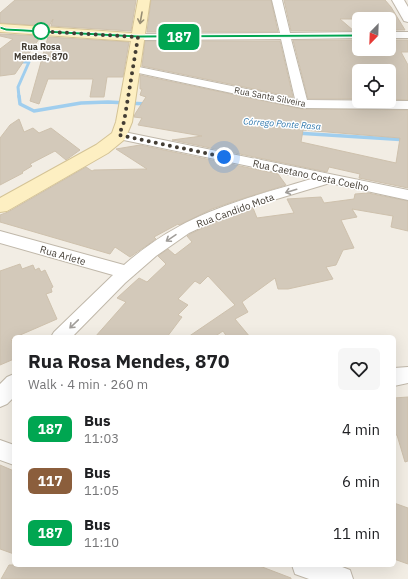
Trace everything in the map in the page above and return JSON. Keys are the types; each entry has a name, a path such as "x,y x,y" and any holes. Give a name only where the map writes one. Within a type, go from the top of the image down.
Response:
{"main road":[{"path":"0,206 102,149 119,135 124,122 134,69 144,0"},
{"path":"2,30 138,37"}],"street":[{"path":"277,0 302,104"},
{"path":"398,0 408,18"},
{"path":"138,37 352,35"},
{"path":"396,35 408,35"},
{"name":"Rua Santa Silveira","path":"134,69 302,104 408,105"},
{"name":"Rua Caetano Costa Coelho","path":"119,135 408,195"},
{"name":"Rua Candido Mota","path":"62,335 126,272 162,244 185,229 245,205 329,179"},
{"name":"Rua Arlete","path":"0,237 126,272"},
{"path":"396,377 408,375"},
{"path":"0,398 12,385"},
{"path":"0,450 12,454"},
{"path":"309,567 341,579"}],"building":[{"path":"15,0 136,0 131,31 51,26 53,19 49,26 0,23 0,13"},
{"path":"151,0 271,0 278,32 147,32"},
{"path":"284,0 385,0 394,12 352,12 352,19 340,19 352,29 352,31 291,31"},
{"path":"396,15 405,30 396,30"},
{"path":"0,34 41,36 15,74 0,76 0,49 13,39 0,36"},
{"path":"48,37 129,42 123,77 107,77 104,97 90,97 93,79 48,79 39,104 30,101"},
{"path":"293,40 352,40 352,56 396,56 396,40 408,40 408,52 401,52 408,65 408,100 396,99 396,64 352,64 352,99 308,99"},
{"path":"145,41 280,41 293,97 142,66"},
{"path":"140,75 302,109 408,110 408,188 359,178 360,174 329,167 327,172 172,140 202,136 138,125 142,118 134,117 146,97 140,95 142,89 140,89","holes":["303,130 400,138 396,163 301,142"]},
{"path":"19,119 24,132 33,128 39,133 51,128 80,150 66,160 55,151 30,164 32,166 22,172 23,173 0,185 0,138 10,125"},
{"path":"140,145 278,174 286,185 212,209 179,225 178,224 154,237 156,239 130,257 115,247 110,254 0,222 0,215 8,212 86,167 92,171 147,169 116,149"},
{"path":"368,193 408,201 408,231 391,227 393,216 352,209 357,217 341,220 354,248 343,250 336,265 326,267 333,279 288,289 278,289 275,278 242,302 248,312 235,319 248,335 226,335 223,331 217,335 191,335 235,305 208,276 200,284 195,281 178,299 188,305 178,315 182,317 168,335 97,335 126,302 117,298 139,278 147,282 166,264 158,256 168,249 175,255 192,242 187,236 190,234 224,218 253,208 257,218 294,213 287,199 321,197 324,203 354,199 355,194"},
{"path":"20,264 22,269 33,265 35,270 39,268 41,272 45,270 53,287 51,288 52,292 46,294 57,319 20,335 12,335 12,360 0,365 0,271"},
{"path":"408,397 408,461 405,462 396,435 396,398"},
{"path":"0,465 12,470 12,553 0,549"},
{"path":"396,504 408,508 408,564 396,560"},
{"path":"9,565 12,565 12,567 262,567 291,578 291,579 1,579"}],"waterway":[{"name":"Córrego Ponte Rasa","path":"19,62 29,62 18,87 19,97"},
{"name":"Córrego Ponte Rasa","path":"19,96 20,104 34,111 81,103 108,102 147,104"},
{"name":"Córrego Ponte Rasa","path":"296,133 408,140"}],"bus line":[{"name":"187","path":"0,28 138,37 352,35"}],"place":[{"name":"Rua Rosa Mendes, 870","path":"41,31"}],"route":[{"path":"41,31 36,31 138,37 134,69 124,122 119,135 224,157"}]}
